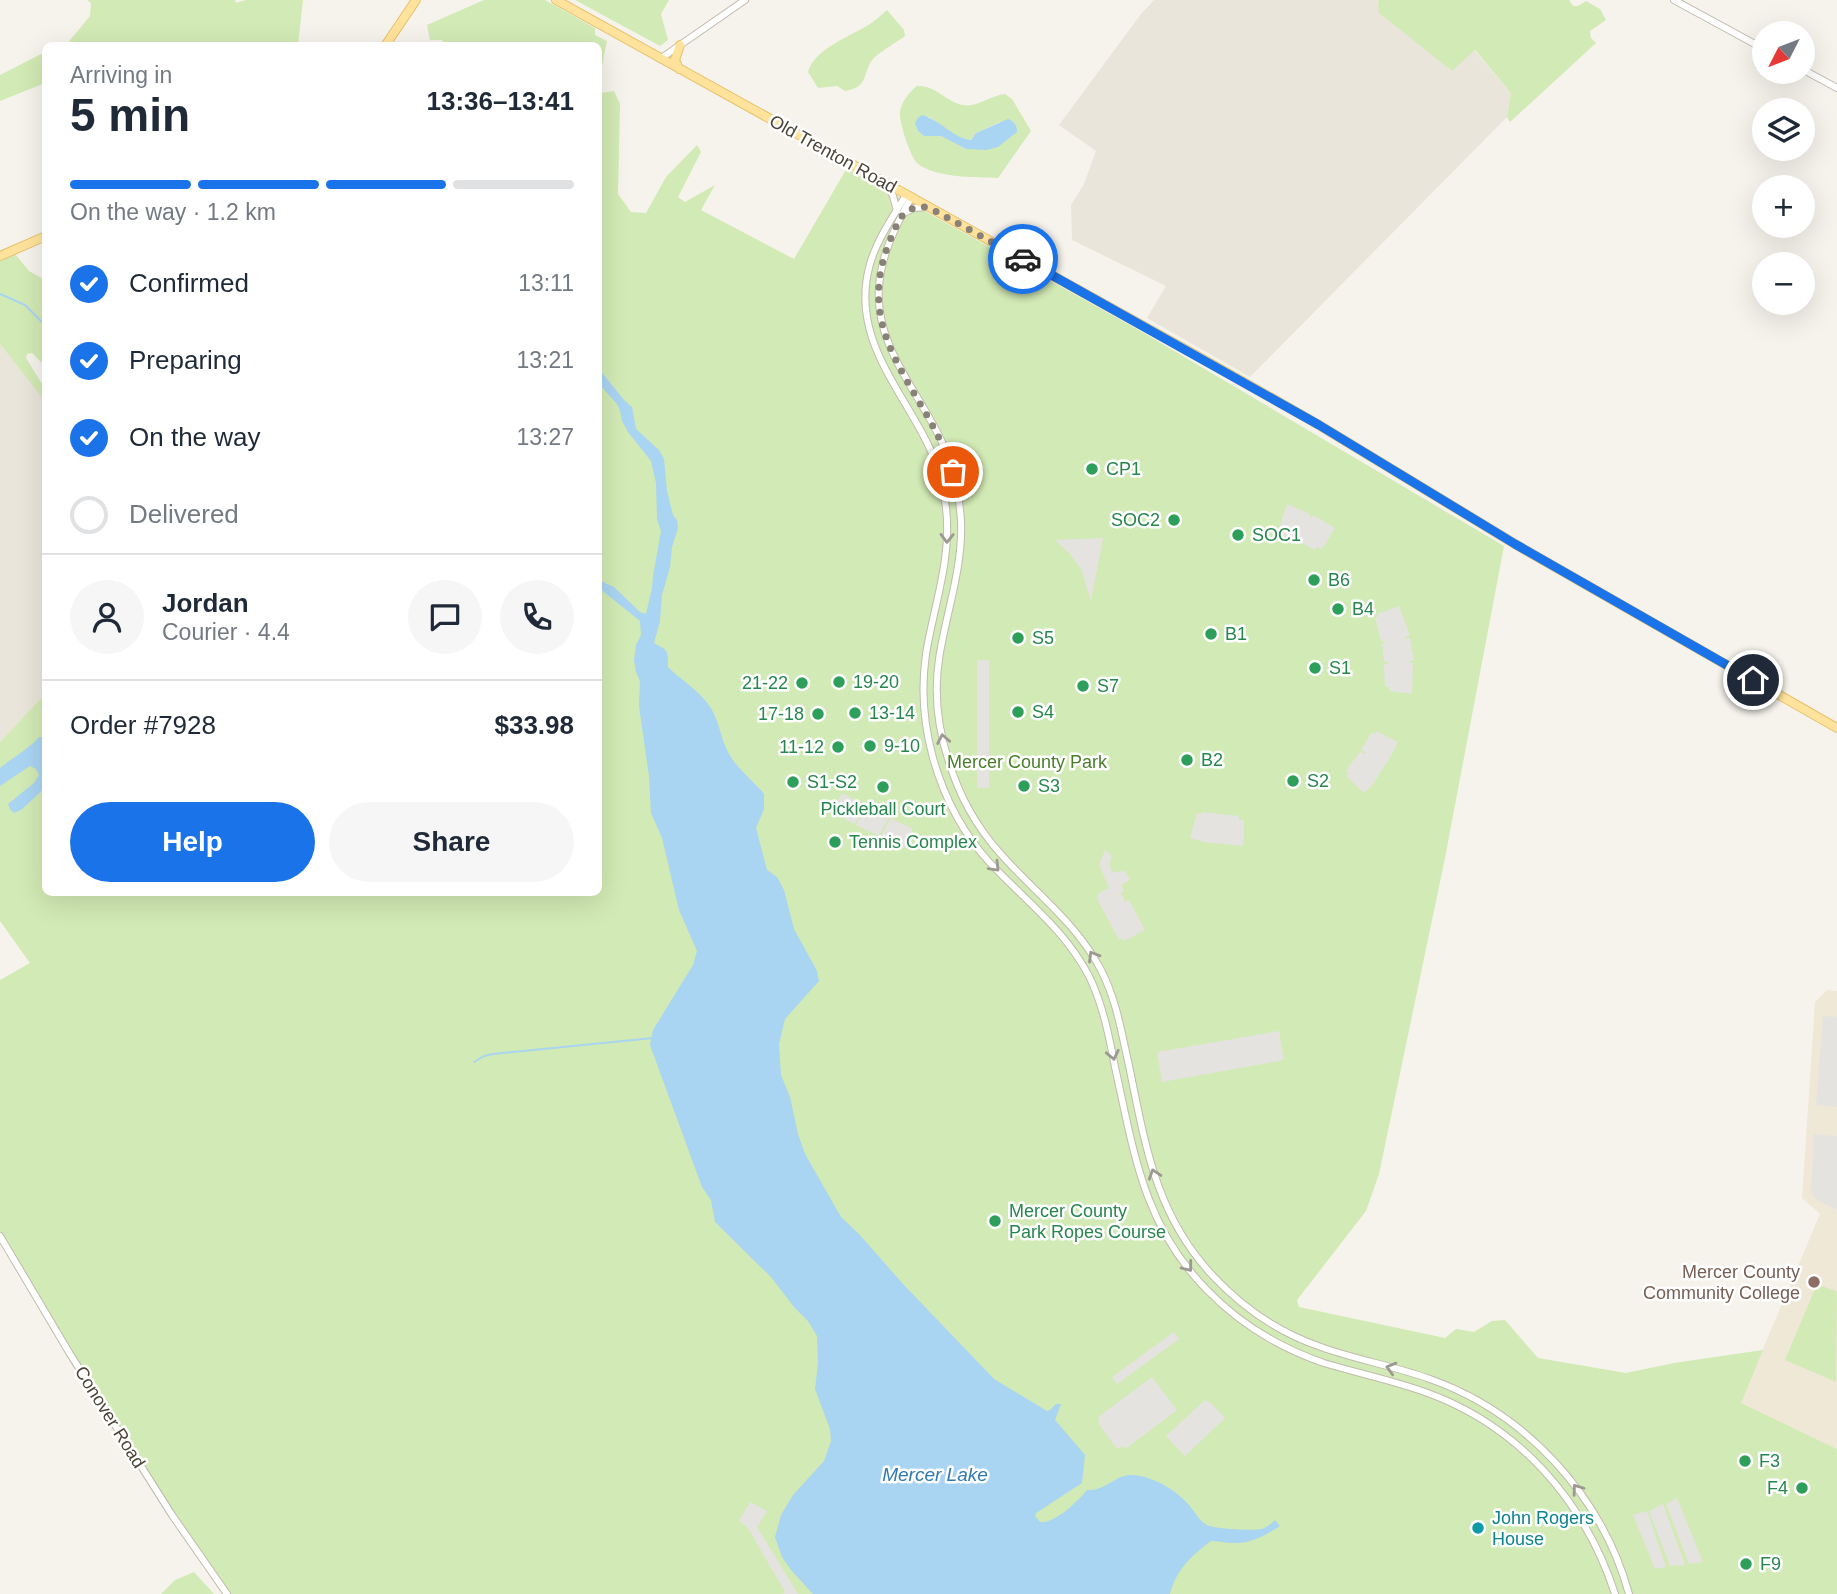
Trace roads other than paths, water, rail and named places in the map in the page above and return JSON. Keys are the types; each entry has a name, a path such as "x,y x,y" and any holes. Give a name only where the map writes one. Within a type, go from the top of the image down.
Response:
{"main road":[{"path":"388,42 416,0"},
{"name":"Old Trenton Road","path":"556,0 1296,412 1515,544 1837,728"},
{"path":"679,69 675,60 680,45"},
{"path":"0,256 42,238"}],"street":[{"path":"660,59 745,0"},
{"path":"1674,0 1752,42"},
{"path":"1815,76 1837,88"},
{"path":"887,184 900,212 880,272 878,298 881,320 891,353 942,443 954,480 960,519 958,566 939,665 938,708 946,751 962,796 984,834 1072,925 1103,974 1117,1012 1151,1166 1169,1213 1189,1248 1215,1278 1243,1304 1268,1322 1317,1346 1445,1385 1489,1407 1524,1432 1559,1466 1589,1506 1614,1553 1629,1594"},
{"path":"909,196 878,243 870,263 865,288 866,312 878,357 931,451 945,504 945,563 924,678 926,724 934,760 946,794 971,839 991,864 1061,933 1090,979 1104,1015 1138,1169 1157,1220 1178,1255 1205,1288 1260,1333 1312,1359 1440,1398 1473,1413 1520,1446 1556,1483 1575,1509 1595,1543 1615,1594"},
{"path":"900,212 928,207"},
{"name":"Conover Road","path":"0,1236 77,1366 172,1515 227,1594"}],"water":[{"path":"922,115 964,139 971,140 976,133 1008,119 1015,124 1017,132 998,147 986,150 966,149 941,136 924,136 915,123"},
{"name":"Mercer Lake","path":"602,373 632,407 636,429 659,450 664,459 667,491 673,515 677,520 678,528 654,643 666,651 668,667 708,704 715,715 729,754 764,794 764,809 756,828 767,870 777,877 784,890 794,929 817,971 819,981 785,1019 779,1044 781,1075 790,1097 805,1154 841,1217 994,1379 1047,1411 1056,1404 1061,1404 1055,1420 1085,1455 1082,1483 1036,1513 1035,1516 1040,1522 1059,1516 1087,1490 1100,1488 1121,1477 1132,1475 1148,1478 1171,1489 1184,1499 1207,1525 1258,1530 1275,1520 1280,1526 1246,1542 1211,1541 1185,1564 1170,1594 813,1594 782,1557 775,1537 781,1515 793,1495 824,1461 831,1441 830,1429 815,1389 817,1336 808,1321 771,1277 715,1222 711,1200 702,1187 650,1045 653,1030 693,965 697,951 679,910 662,838 651,813 649,776 639,706 640,681 634,660 636,645 641,635 640,621 602,590 602,581 614,587 640,612 646,614 661,531 657,519 656,483 651,461 628,432 617,404 602,387"},
{"path":"42,737 42,791 14,813 8,804 34,783 39,775 36,769 30,766 0,786 0,768"}],"waterway":[{"path":"0,294 25,305 42,322"},
{"path":"474,1062 493,1054 653,1038"}],"place":[{"name":"CP1","path":"1092,469"},
{"name":"SOC2","path":"1174,520"},
{"name":"SOC1","path":"1238,535"},
{"name":"B6","path":"1314,580"},
{"name":"B4","path":"1338,609"},
{"name":"B1","path":"1211,634"},
{"name":"S5","path":"1018,638"},
{"name":"S1","path":"1315,668"},
{"name":"19-20","path":"839,682"},
{"name":"21-22","path":"802,683"},
{"name":"S7","path":"1083,686"},
{"name":"S4","path":"1018,712"},
{"name":"13-14","path":"855,713"},
{"name":"17-18","path":"818,714"},
{"name":"9-10","path":"870,746"},
{"name":"11-12","path":"838,747"},
{"name":"B2","path":"1187,760"},
{"name":"S2","path":"1293,781"},
{"name":"S1-S2","path":"793,782"},
{"name":"S3","path":"1024,786"},
{"name":"Pickleball Court","path":"883,787"},
{"name":"Tennis Complex","path":"835,842"},
{"name":"Mercer County Park Ropes Course","path":"995,1221"},
{"name":"Mercer County Community College","path":"1814,1282"},
{"name":"F3","path":"1745,1461"},
{"name":"F4","path":"1802,1488"},
{"name":"John Rogers House","path":"1478,1528"},
{"name":"F9","path":"1746,1564"}],"park label":[{"name":"Mercer County Park","path":"1027,762"}]}
